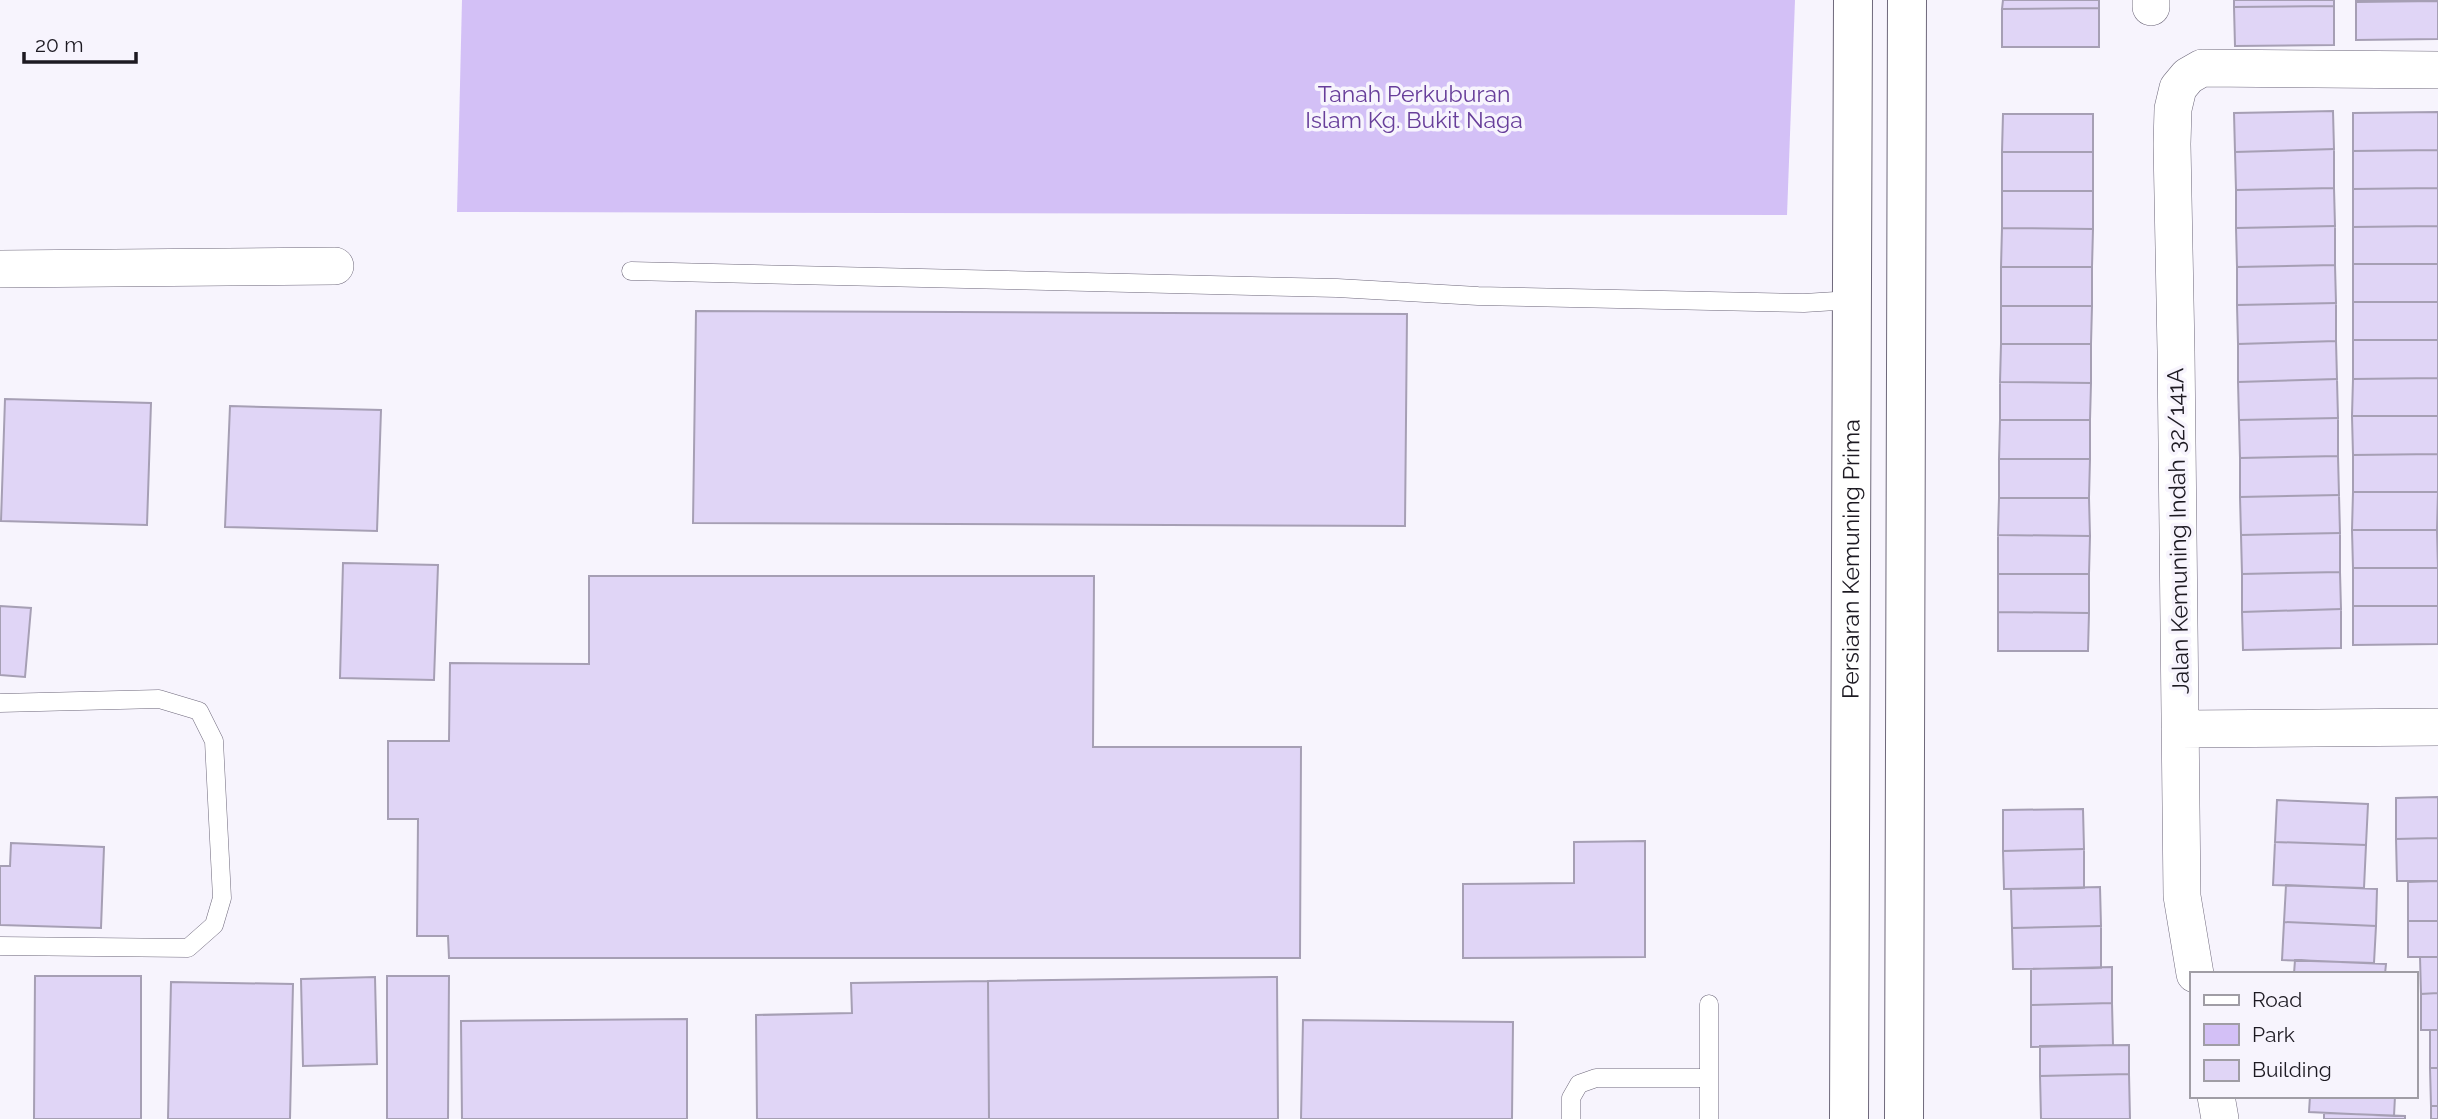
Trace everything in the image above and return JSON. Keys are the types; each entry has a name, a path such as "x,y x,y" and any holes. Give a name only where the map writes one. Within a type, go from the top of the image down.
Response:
{"street":[{"name":"Persiaran Kemuning Prima","path":"1849,1119 1853,0"},
{"path":"1905,1119 1907,0"},
{"name":"Jalan Kemuning Indah 32/141A","path":"2195,972 2182,897 2172,109 2178,88 2188,76 2203,68 2438,70"},
{"path":"0,269 335,266"},
{"path":"2180,729 2438,727"},
{"path":"2216,1098 2220,1119"}],"lane":[{"path":"631,271 1337,288 1492,296 1804,303 1852,300"},
{"path":"0,703 159,699 199,711 214,741 222,898 214,925 188,948 0,946"},
{"path":"1709,1004 1709,1119"},
{"path":"1571,1119 1571,1098 1579,1084 1596,1078 1709,1078"}],"green space":[{"name":"Tanah Perkuburan Islam Kg. Bukit Naga","path":"462,0 1795,0 1787,215 457,212"}],"building":[{"path":"2003,0 2099,0 2099,8 2002,9"},
{"path":"2234,0 2334,0 2334,6 2234,7"},
{"path":"2438,0 2438,1 2356,2"},
{"path":"2438,1 2438,39 2356,40 2356,2"},
{"path":"2334,6 2334,45 2235,46 2234,7"},
{"path":"2099,8 2099,47 2002,47 2002,9"},
{"path":"2333,111 2334,149 2235,152 2234,113"},
{"path":"2438,112 2438,150 2353,151 2353,113"},
{"path":"2003,114 2093,114 2093,152 2002,152"},
{"path":"2334,149 2334,188 2236,190 2235,152"},
{"path":"2438,150 2438,188 2353,189 2353,151"},
{"path":"2002,152 2093,152 2093,191 2002,191"},
{"path":"2334,188 2335,226 2236,228 2236,190"},
{"path":"2438,188 2438,226 2353,227 2353,189"},
{"path":"2002,191 2093,191 2093,229 2002,228"},
{"path":"2335,226 2335,265 2237,267 2236,228"},
{"path":"2438,226 2438,264 2353,264 2353,227"},
{"path":"2002,228 2093,229 2092,267 2001,267"},
{"path":"2353,264 2438,264 2438,302 2353,302"},
{"path":"2335,265 2336,303 2237,305 2237,267"},
{"path":"2001,267 2092,267 2092,306 2001,306"},
{"path":"2353,302 2438,302 2438,340 2353,340"},
{"path":"2336,303 2336,341 2238,344 2237,305"},
{"path":"2001,306 2092,306 2091,344 2001,344"},
{"path":"696,311 1407,314 1405,526 693,523"},
{"path":"2353,340 2438,340 2438,378 2353,379"},
{"path":"2336,341 2337,379 2238,382 2238,344"},
{"path":"2001,344 2091,344 2091,383 2000,382"},
{"path":"2438,378 2438,416 2352,416 2353,379"},
{"path":"2337,379 2338,418 2239,420 2238,382"},
{"path":"2000,382 2091,383 2090,420 2000,420"},
{"path":"5,399 151,403 147,525 1,521"},
{"path":"230,406 381,410 377,531 225,527"},
{"path":"2352,416 2438,416 2438,454 2353,455"},
{"path":"2338,418 2338,456 2240,458 2239,420"},
{"path":"2000,420 2090,420 2090,459 1999,459"},
{"path":"2438,454 2438,492 2353,492 2353,455"},
{"path":"2338,456 2339,495 2240,497 2240,458"},
{"path":"1999,459 2090,459 2089,498 1999,498"},
{"path":"2353,492 2438,492 2437,530 2352,530"},
{"path":"2339,495 2340,533 2241,535 2240,497"},
{"path":"1999,498 2089,498 2090,536 1998,535"},
{"path":"2352,530 2437,530 2438,568 2353,568"},
{"path":"2340,533 2340,572 2242,574 2241,535"},
{"path":"1998,535 2090,536 2089,574 1998,574"},
{"path":"343,563 438,565 434,680 340,678"},
{"path":"2353,568 2438,568 2438,606 2353,606"},
{"path":"2340,572 2341,609 2242,612 2242,574"},
{"path":"1998,574 2089,574 2089,613 1998,612"},
{"path":"589,576 1094,576 1093,747 1301,747 1300,958 449,958 448,936 417,936 418,819 388,819 388,741 449,741 450,663 589,664"},
{"path":"0,606 31,608 25,677 0,675"},
{"path":"2353,606 2438,606 2438,644 2353,645"},
{"path":"2341,609 2341,648 2243,650 2242,612"},
{"path":"1998,612 2089,613 2088,651 1998,651"},
{"path":"2438,797 2438,838 2396,839 2396,798"},
{"path":"2277,800 2368,804 2366,845 2275,842"},
{"path":"2083,809 2084,849 2003,851 2003,810"},
{"path":"2438,838 2438,881 2397,881 2396,839"},
{"path":"1645,841 1645,957 1463,958 1463,884 1574,883 1574,842"},
{"path":"2275,842 2366,845 2364,888 2273,885"},
{"path":"11,843 104,847 101,928 0,925 0,866 10,866"},
{"path":"2084,849 2084,888 2004,889 2003,851"},
{"path":"2438,881 2438,921 2408,921 2408,882"},
{"path":"2286,885 2377,889 2376,926 2284,922"},
{"path":"2100,887 2101,926 2012,928 2011,889"},
{"path":"2408,921 2438,921 2438,957 2408,957"},
{"path":"2284,922 2376,926 2374,963 2282,960"},
{"path":"2101,926 2101,968 2013,969 2012,928"},
{"path":"2420,957 2438,957 2438,993 2421,994"},
{"path":"2295,960 2386,964 2385,972 2294,972"},
{"path":"2112,967 2112,1003 2031,1005 2031,969"},
{"path":"35,976 141,976 141,1119 34,1119"},
{"path":"387,976 449,976 448,1119 387,1119"},
{"path":"375,977 377,1064 303,1066 301,979"},
{"path":"1277,977 1278,1119 989,1119 988,981"},
{"path":"988,981 989,1119 757,1119 756,1015 852,1013 851,983"},
{"path":"171,982 293,984 290,1119 168,1119"},
{"path":"2438,993 2438,1030 2421,1030 2421,994"},
{"path":"2112,1003 2113,1045 2031,1047 2031,1005"},
{"path":"687,1019 687,1119 462,1119 461,1021"},
{"path":"1303,1020 1513,1022 1512,1119 1301,1119"},
{"path":"2430,1030 2438,1030 2438,1068 2430,1068"},
{"path":"2129,1045 2129,1074 2040,1076 2040,1046"},
{"path":"2430,1068 2438,1068 2438,1106 2431,1106"},
{"path":"2129,1074 2130,1119 2041,1119 2040,1076"},
{"path":"2310,1098 2395,1098 2394,1116 2309,1112"},
{"path":"2431,1106 2438,1106 2438,1119 2431,1119"},
{"path":"2324,1113 2405,1116 2405,1119 2324,1119"}]}
